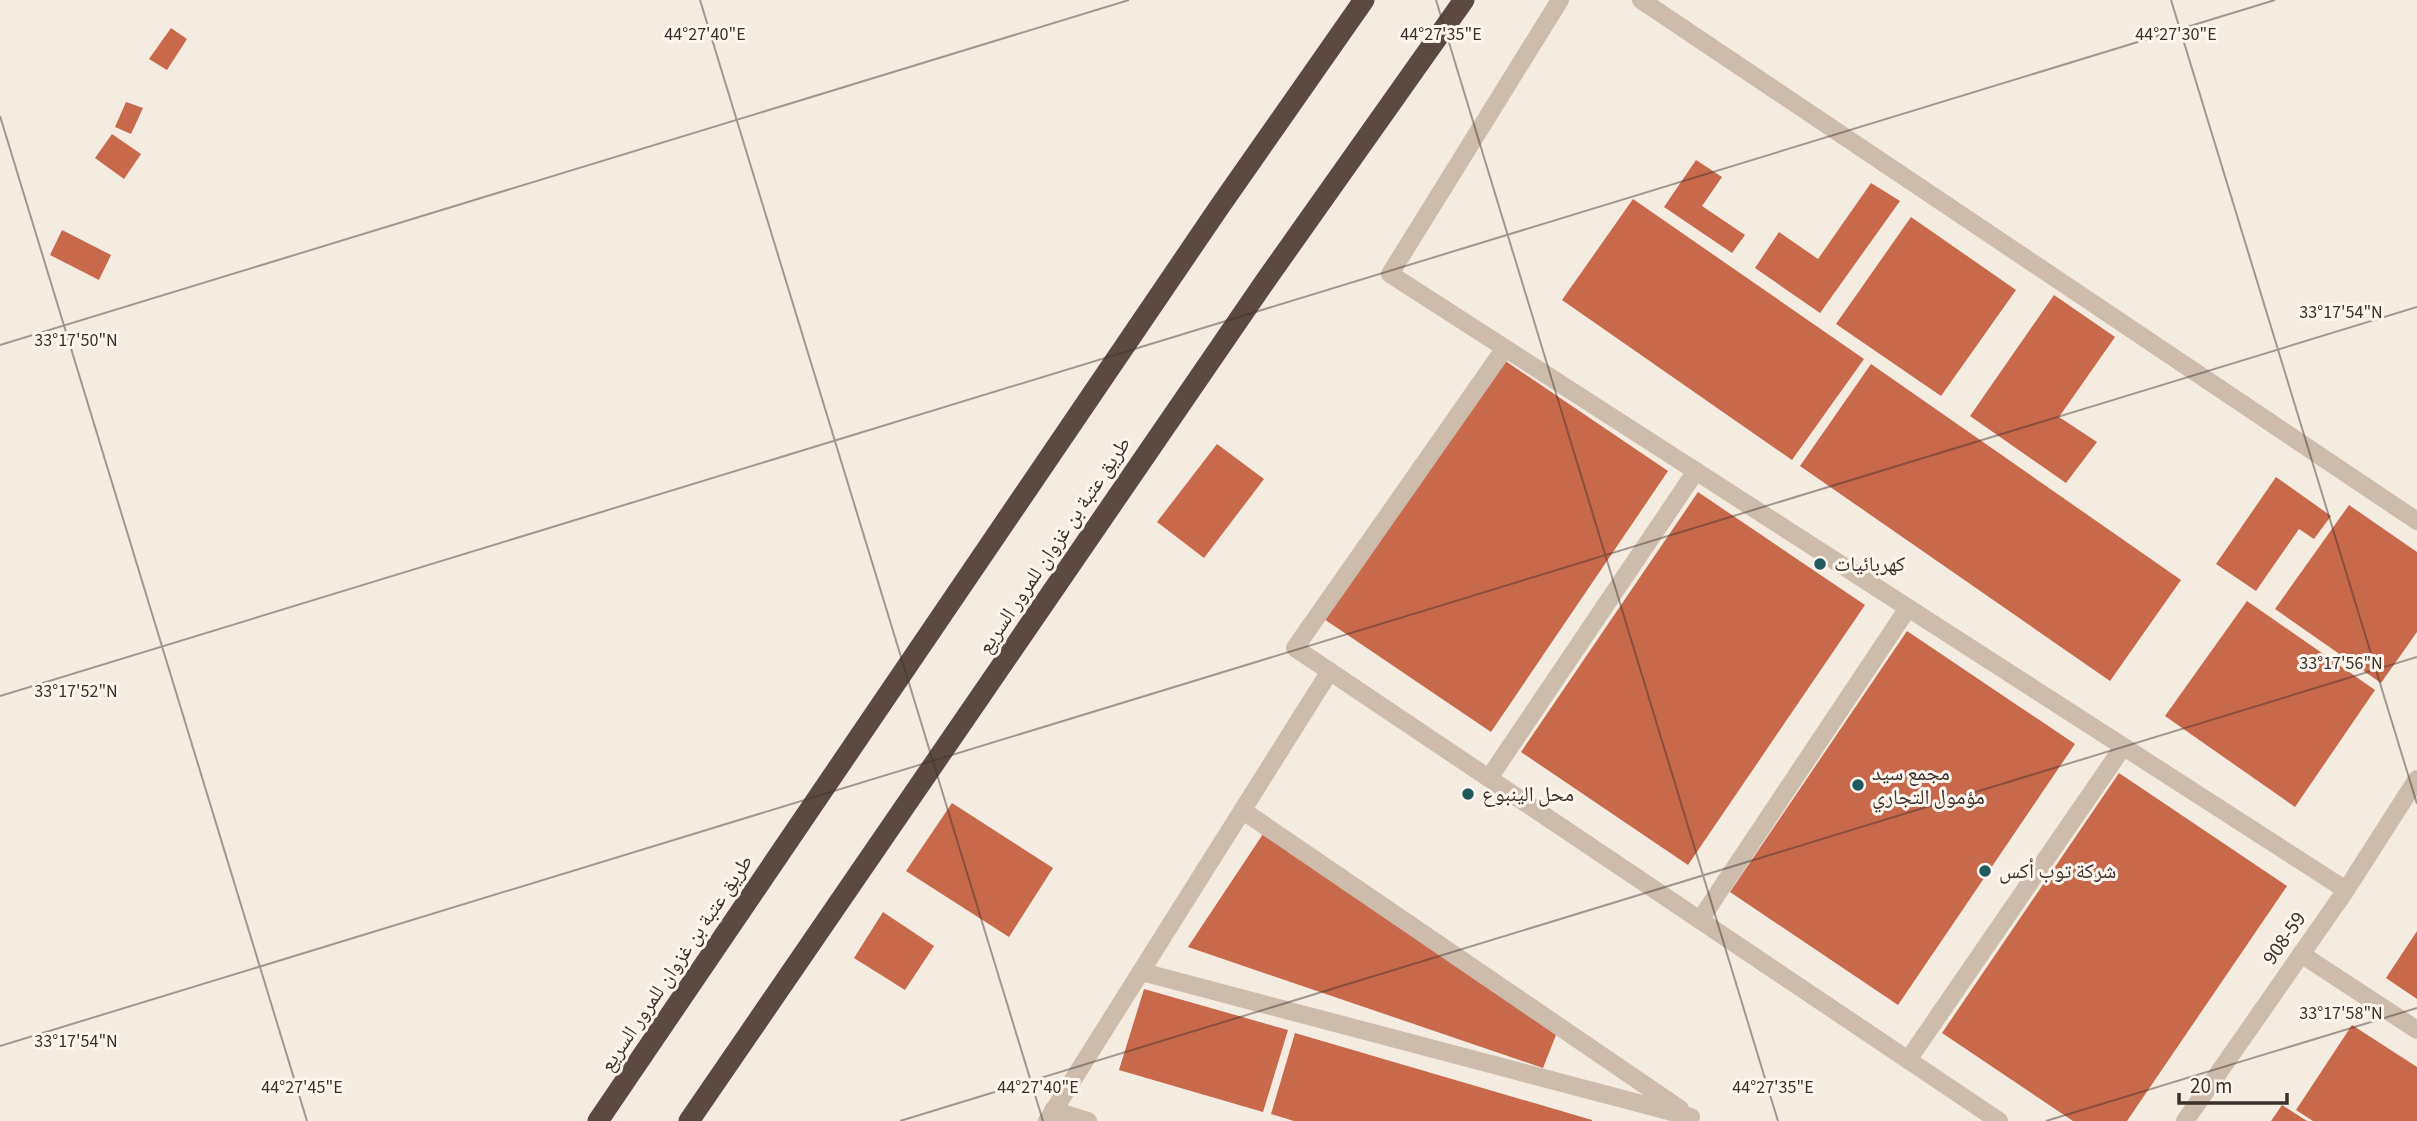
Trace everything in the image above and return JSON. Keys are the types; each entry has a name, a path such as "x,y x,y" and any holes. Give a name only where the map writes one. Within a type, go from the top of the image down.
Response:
{"highway":[{"name":"طريق عتبة بن غزوان للمرور السريع","path":"598,1121 1220,206 1364,0"},
{"name":"طريق عتبة بن غزوان للمرور السريع","path":"689,1121 1258,292 1464,0"}],"street":[{"path":"1560,0 1390,274 2346,890"},
{"path":"1642,0 2417,521"},
{"path":"1505,348 1295,648 1999,1121"},
{"path":"1489,778 1696,471"},
{"path":"1700,920 1908,608"},
{"path":"1088,1121 1050,1116 1329,671"},
{"path":"1908,1060 2123,747"},
{"name":"908-59","path":"2185,1121 2346,890 2417,779"},
{"path":"1242,810 1694,1119"},
{"path":"2301,954 2417,1030"},
{"path":"1142,972 1694,1119"}],"building":[{"path":"171,28 187,39 167,70 149,59"},
{"path":"126,102 143,108 131,134 115,127"},
{"path":"112,134 141,154 124,179 95,158"},
{"path":"1696,160 1722,177 1702,206 1745,235 1732,253 1664,207"},
{"path":"1871,183 1900,201 1820,313 1755,268 1779,232 1818,259"},
{"path":"1633,199 1864,359 1792,460 1562,300"},
{"path":"1911,217 2016,290 1941,396 1836,324"},
{"path":"62,230 111,255 99,280 50,255"},
{"path":"2054,295 2115,337 2059,417 2097,442 2066,483 1970,416"},
{"path":"1501,358 1668,471 1491,732 1324,619"},
{"path":"1871,364 2181,580 2110,681 1800,466"},
{"path":"1217,444 1264,479 1204,558 1157,522"},
{"path":"2276,477 2331,516 2314,539 2299,529 2256,591 2216,564"},
{"path":"1698,492 1865,605 1688,865 1521,752"},
{"path":"2349,505 2417,552 2417,632 2381,683 2275,609"},
{"path":"2247,601 2375,690 2295,807 2165,716"},
{"path":"1907,631 2075,744 1898,1005 1730,892"},
{"path":"2119,773 2287,886 2127,1121 2073,1121 1942,1033"},
{"path":"952,803 1053,868 1009,937 906,871"},
{"path":"1263,834 1558,1030 1543,1068 1188,947"},
{"path":"883,912 934,946 905,990 854,958"},
{"path":"2417,931 2417,999 2386,978"},
{"path":"1144,989 1288,1030 1263,1112 1119,1070"},
{"path":"2352,1025 2417,1067 2417,1121 2313,1121 2296,1110"},
{"path":"1295,1033 1592,1121 1294,1121 1271,1114"},
{"path":"2282,1105 2307,1121 2271,1121"}],"place":[{"name":"كهربائيات","path":"1820,564"},
{"name":"مجمع سيد مؤمول التجاري","path":"1858,785"},
{"name":"محل الينبوع","path":"1468,794"},
{"name":"شركة توب أكس","path":"1985,871"}]}
